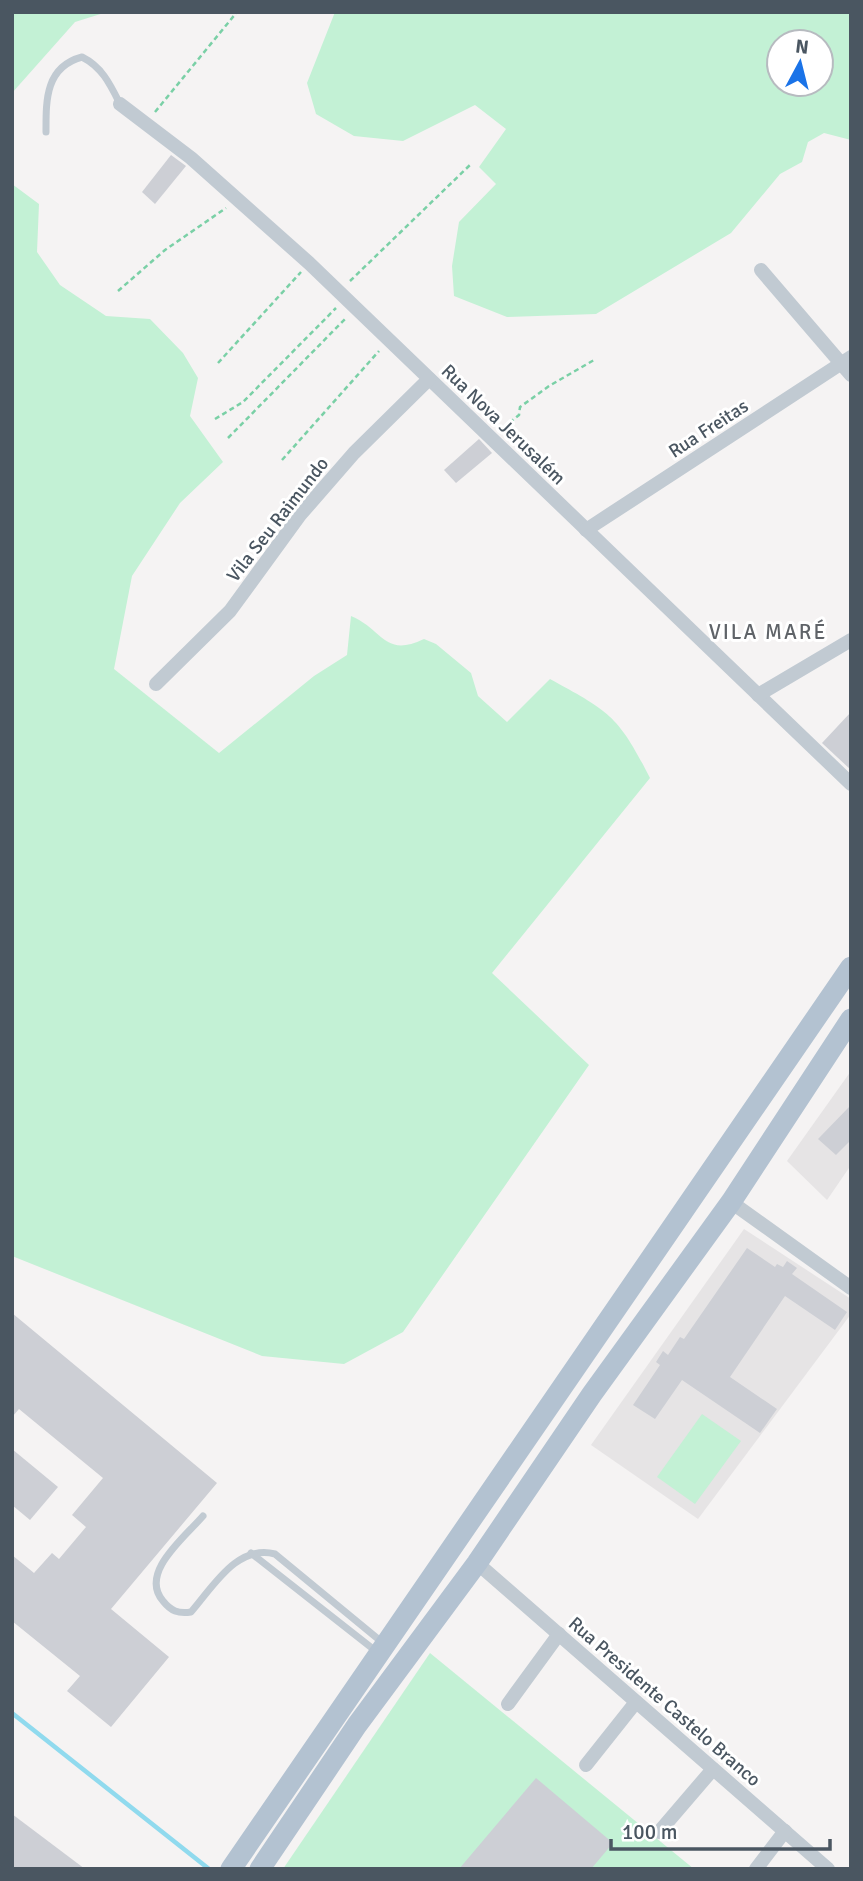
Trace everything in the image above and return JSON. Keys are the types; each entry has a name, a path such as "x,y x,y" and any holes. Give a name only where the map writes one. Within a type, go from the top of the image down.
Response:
{"main road":[{"path":"231,1869 851,967"},
{"path":"260,1869 357,1725 477,1563 592,1394 731,1202 780,1123 850,1024"},
{"path":"757,1104 780,1123"}],"street":[{"name":"Rua Nova Jerusalém","path":"120,104 238,199 309,263 851,784"},
{"path":"761,270 848,365"},
{"name":"Rua Freitas","path":"586,530 848,365"},
{"name":"Vila Seu Raimundo","path":"156,684 230,611 300,515 354,453 429,379"},
{"path":"758,695 851,640"},
{"path":"731,1202 851,1288"},
{"name":"Rua Presidente Castelo Branco","path":"477,1563 828,1869"},
{"path":"508,1704 559,1634"},
{"path":"586,1765 636,1702"},
{"path":"659,1832 713,1769"},
{"path":"756,1869 785,1831"}],"lane":[{"path":"46,132 47,89 51,80 75,59 82,57 88,60 107,77 120,104"},
{"path":"203,1516 164,1560 154,1580 155,1591 168,1608 180,1614 191,1612 237,1560 262,1551 275,1554 383,1650"},
{"path":"251,1553 383,1650"}],"path":[{"path":"145,123 237,12"},
{"path":"215,419 243,402 346,299 471,164"},
{"path":"118,291 165,250 238,199"},
{"path":"218,363 309,263"},
{"path":"228,438 346,299"},
{"path":"282,460 388,341"},
{"path":"489,438 519,415 520,407 549,386 594,360"}],"shaded area":[{"path":"851,1071 851,1165 827,1200 787,1161"},
{"path":"744,1229 851,1299 851,1314 698,1519 591,1445"}],"green space":[{"path":"12,12 107,12 75,22 12,93"},
{"path":"335,12 851,12 851,140 824,133 808,142 802,162 780,174 731,233 596,314 507,317 454,296 452,266 459,222 496,184 479,167 506,129 475,105 403,141 354,136 316,114 307,83"},
{"path":"12,184 39,204 37,252 60,285 106,316 150,319 183,353 198,378 190,416 223,462 180,503 132,576 114,669 219,753 314,676 347,655 351,616 392,644 411,644 424,639 436,644 471,673 478,696 507,722 550,679 600,708 610,717 629,741 650,778 492,973 589,1065 403,1332 344,1364 262,1356 12,1256"},
{"path":"702,1414 741,1441 695,1504 657,1477"},
{"path":"430,1653 694,1869 283,1869"}],"building":[{"path":"171,155 186,166 155,204 142,192"},
{"path":"479,439 492,453 456,483 444,470"},
{"path":"851,712 851,770 822,743"},
{"path":"851,1105 851,1140 836,1155 818,1139"},
{"path":"747,1248 775,1267 777,1264 783,1267 787,1261 797,1268 792,1274 847,1312 835,1330 785,1296 730,1377 777,1409 760,1433 682,1380 655,1419 633,1405 660,1365 656,1362 663,1351 668,1355 680,1337 684,1339"},
{"path":"12,1313 217,1483 111,1609 169,1657 111,1727 67,1691 80,1676 12,1621 12,1555 34,1573 52,1553 59,1559 86,1527 72,1515 103,1478 19,1409 12,1417"},
{"path":"12,1449 58,1487 30,1520 12,1505"},
{"path":"536,1778 613,1843 591,1869 459,1869"},
{"path":"12,1814 85,1869 12,1869"}],"waterway":[{"path":"12,1713 209,1869"}],"district":[{"name":"VILA MARÉ","path":"768,632"}]}
